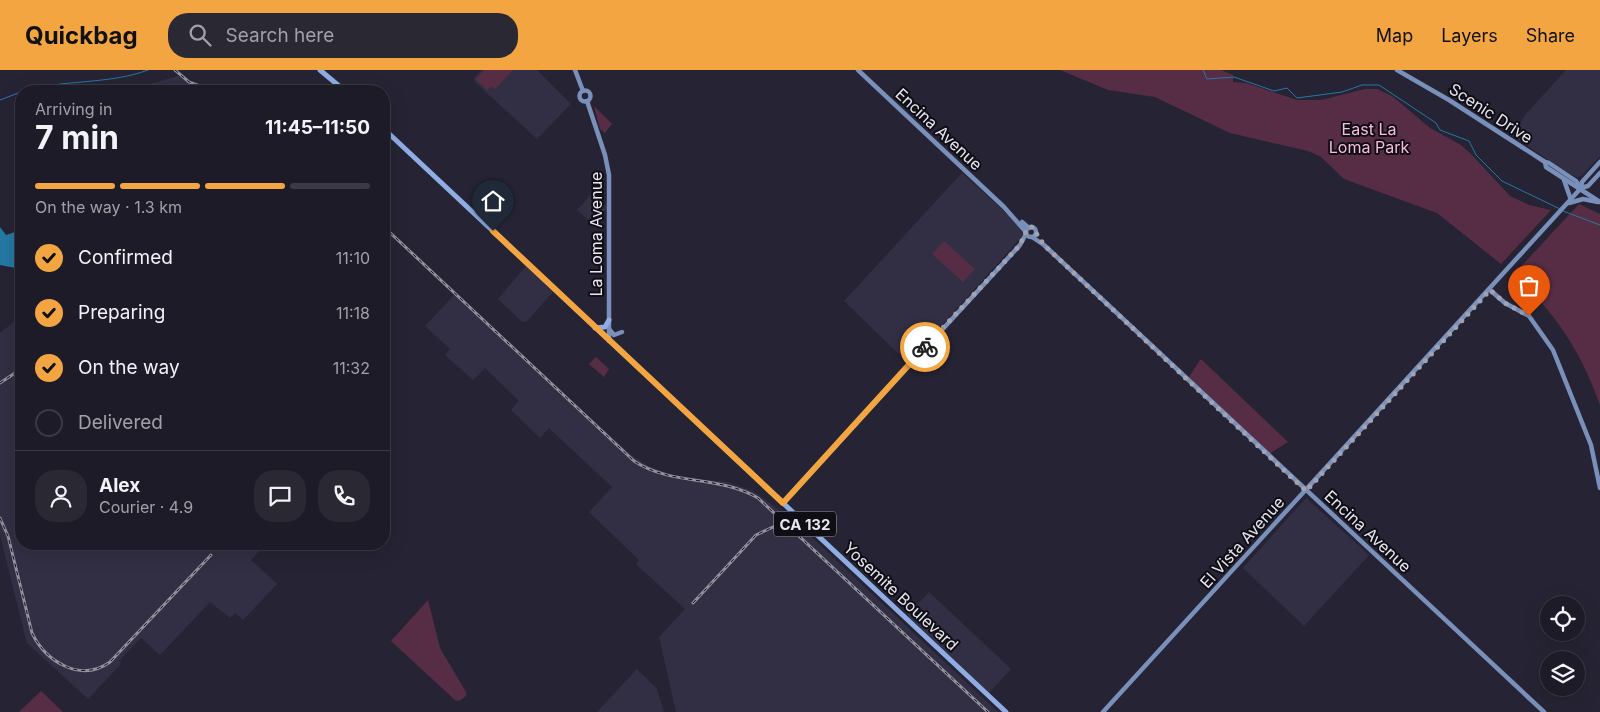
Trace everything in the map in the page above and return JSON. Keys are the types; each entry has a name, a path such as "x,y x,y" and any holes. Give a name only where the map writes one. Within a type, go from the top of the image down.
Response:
{"main road":[{"path":"320,70 338,85"},
{"name":"Yosemite Boulevard","path":"390,135 1006,712"},
{"path":"595,328 605,327 609,320"}],"street":[{"name":"La Loma Avenue","path":"575,70 583,91 580,97 587,101 605,155 609,175 609,341"},
{"name":"Encina Avenue","path":"858,70 1004,207 1027,231"},
{"name":"Scenic Drive","path":"1397,70 1443,96 1549,163 1600,202"},
{"path":"1600,162 1582,182 1581,188 1588,186 1600,173"},
{"path":"1588,176 1578,178 1565,177 1569,202 1583,199 1600,202"},
{"name":"El Vista Avenue","path":"1103,712 1490,290 1581,188"},
{"path":"783,503 1020,245 1033,236 1034,228 1027,231 1020,245"},
{"path":"1027,231 1033,236"},
{"name":"Encina Avenue","path":"1033,236 1544,712"},
{"path":"1490,290 1505,303 1529,316 1556,355 1591,445 1600,488"},
{"path":"609,329 614,335 622,332"}],"shaded area":[{"path":"482,70 537,70 571,104 537,139 475,82 474,78"},
{"path":"1566,70 1600,70 1600,156 1581,176 1577,177 1566,172 1513,136 1525,115"},
{"path":"178,76 192,85 146,85"},
{"path":"962,173 1016,222 1025,233 908,363 844,301"},
{"path":"592,193 608,207 594,225 577,210"},
{"path":"526,266 553,292 527,321 522,322 498,299"},
{"path":"455,294 630,454 650,467 677,477 727,482 753,491 766,500 804,530 998,712 676,712 659,637 685,609 636,564 639,560 589,512 612,487 549,428 540,438 511,410 519,401 485,368 473,380 445,355 450,349 425,326"},
{"path":"15,321 15,550 260,550 251,560 277,584 243,620 235,613 230,618 210,602 160,655 141,638 119,661 121,664 88,699 27,643 0,536 0,333"},
{"path":"1306,498 1369,555 1304,626 1243,568"},
{"path":"929,592 1011,669 989,693 907,616"},
{"path":"637,669 657,689 664,712 597,712"}],"green space":[{"path":"484,70 513,70 495,89 491,86 487,90 476,79"},
{"name":"East La Loma Park","path":"1060,70 1221,70 1233,75 1233,82 1246,83 1297,100 1321,100 1365,89 1377,89 1392,96 1430,128 1461,145 1510,196 1529,205 1551,210 1501,264 1437,213 1344,179 1321,157 1308,151 1230,133 1155,97 1108,90"},
{"path":"594,106 612,124 605,133 600,129"},
{"path":"1579,204 1600,214 1600,405 1593,385 1565,334 1542,303 1514,274"},
{"path":"944,241 975,269 963,282 932,254"},
{"path":"596,357 609,369 604,377 589,364"},
{"path":"1200,360 1288,442 1269,454 1189,377"},
{"path":"428,600 440,648 466,692 466,696 459,701 455,700 391,641"},
{"path":"41,691 63,712 19,712"}],"water":[{"path":"0,227 6,235 15,232 15,268 0,265"}],"waterway":[{"path":"54,85 117,78 148,70"},
{"path":"1203,70 1207,79 1234,77 1274,91 1287,88 1297,98 1342,92 1362,85 1379,85 1436,123 1440,130 1469,141 1476,155 1502,181 1560,209"},
{"path":"0,100 15,94"},
{"path":"1563,211 1600,225"}],"railway":[{"path":"175,70 189,82 197,85"},
{"path":"390,233 634,461 664,474 728,486 758,498 988,712"},
{"path":"0,383 15,373"},
{"path":"0,518 8,536 32,633 46,653 65,666 76,670 99,668 110,662 211,555"},
{"path":"693,603 756,535 773,527 793,530"}],"way so far":[{"path":"925,347 1020,245 1027,229 1032,227 1044,245 1306,491 1419,364 1490,290 1509,306 1529,316"}],"route":[{"path":"493,231 783,503 925,347"}]}
